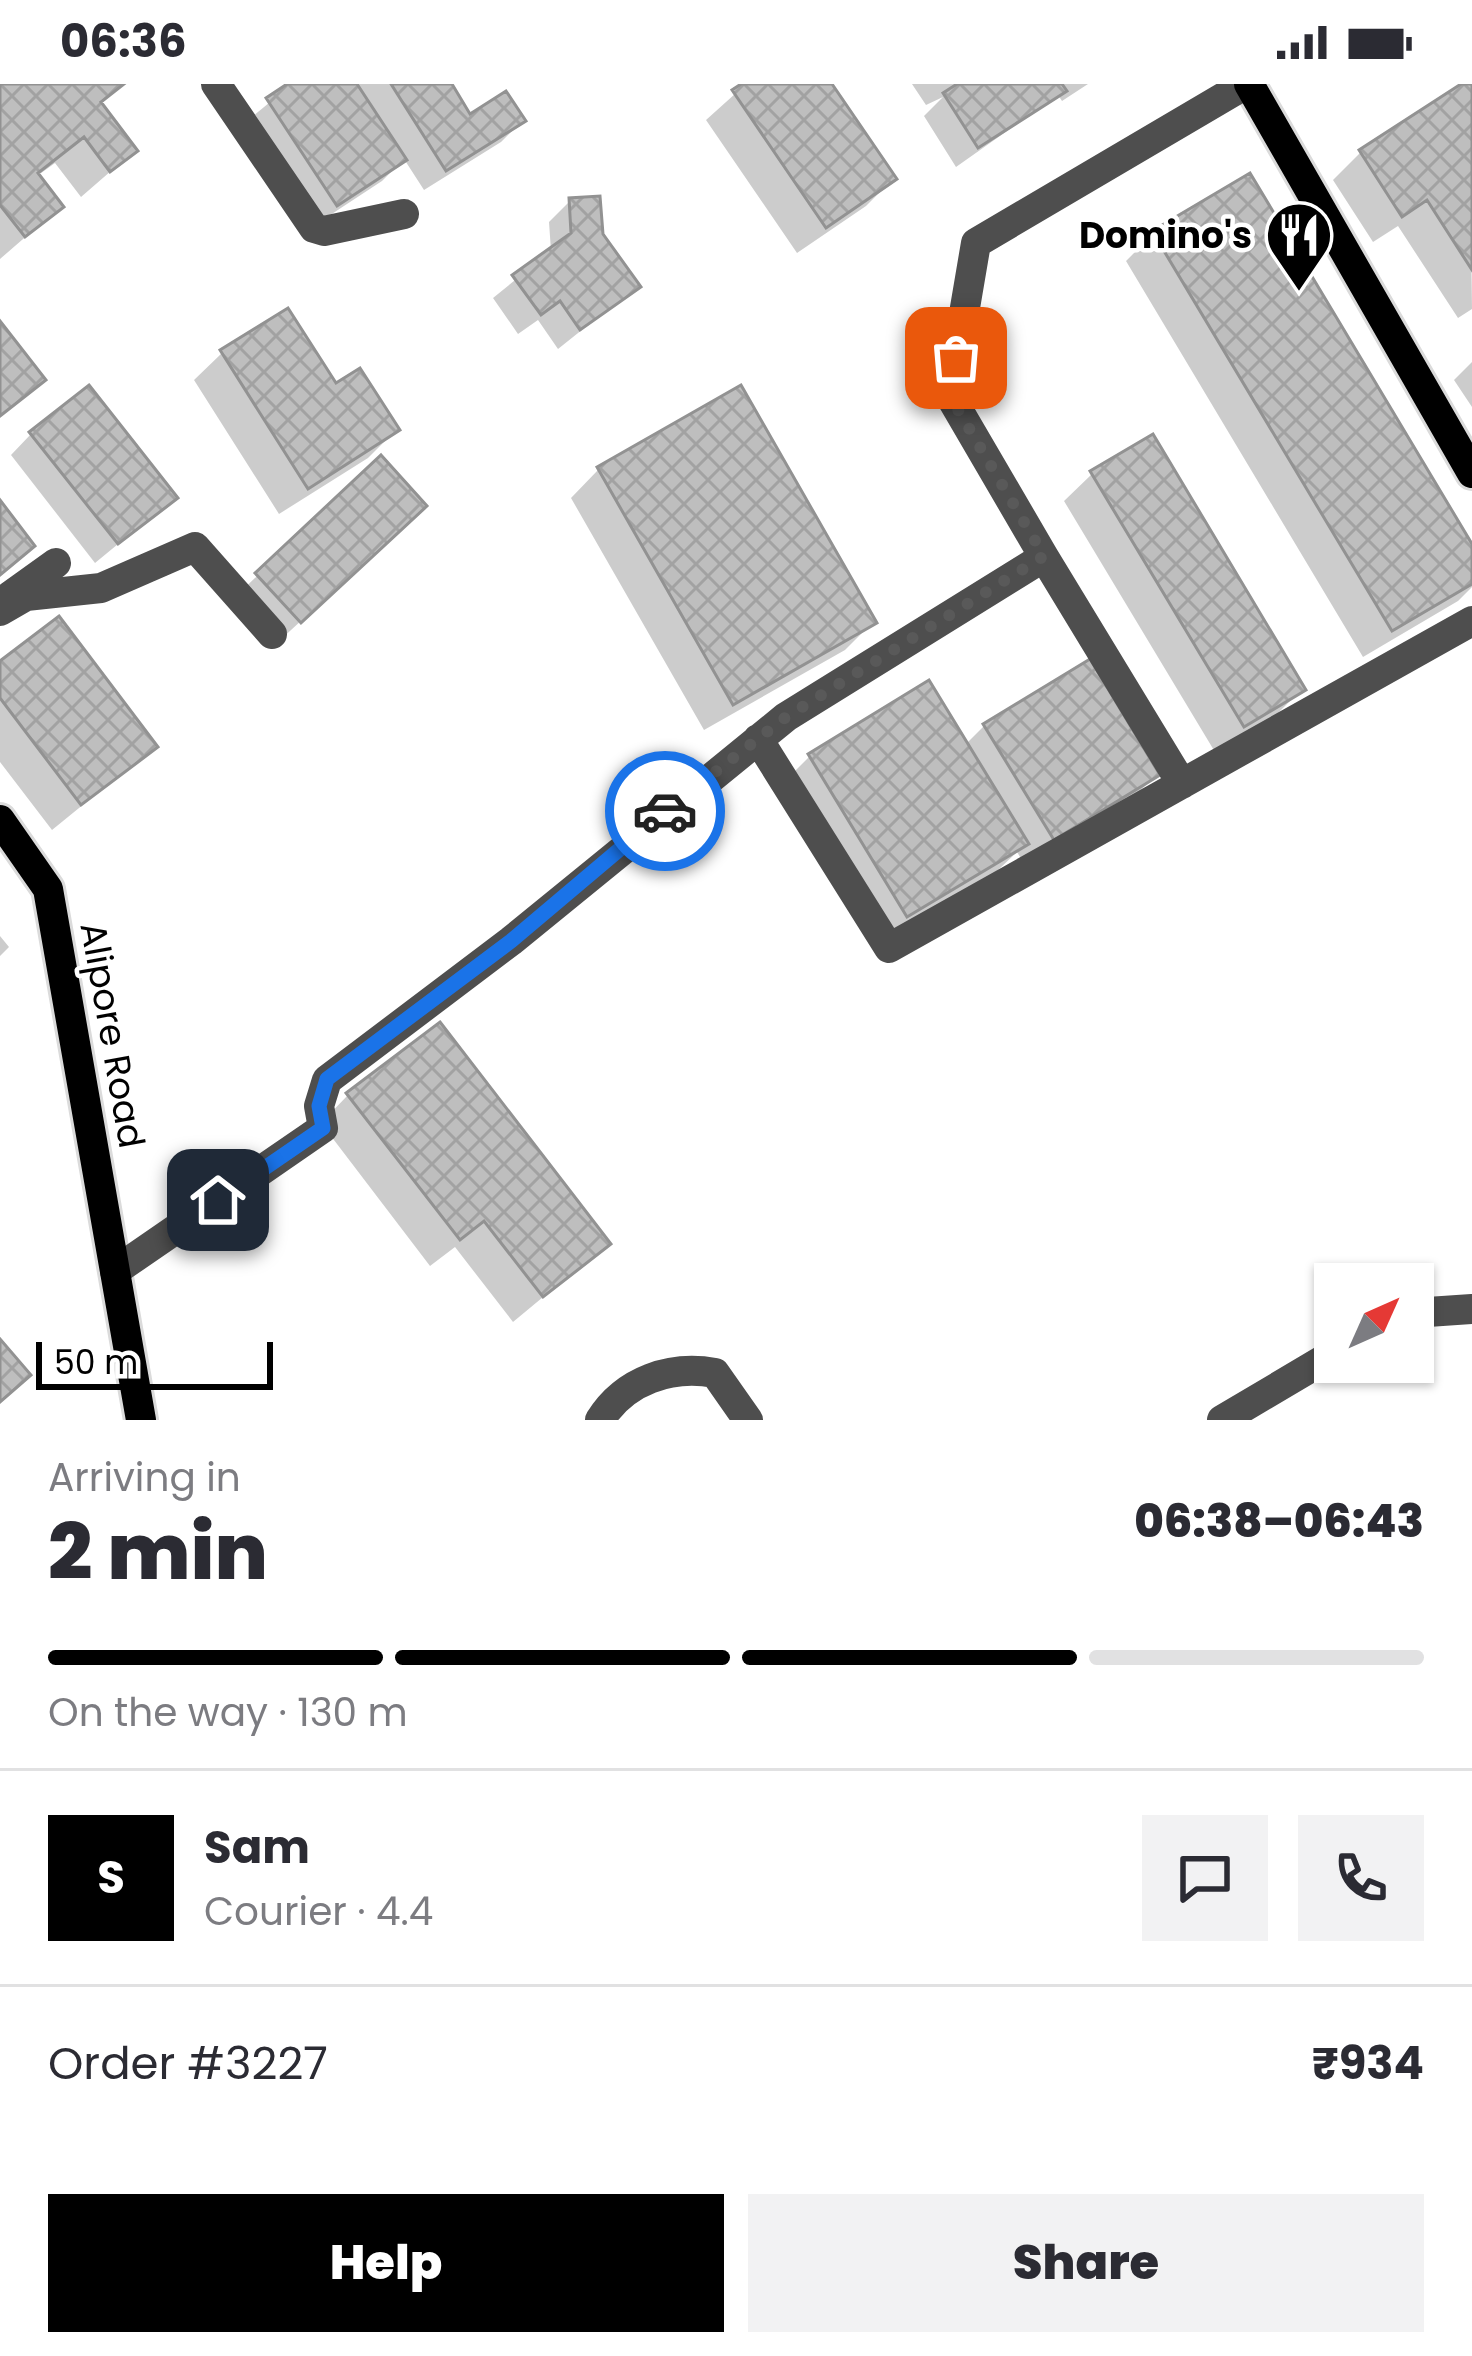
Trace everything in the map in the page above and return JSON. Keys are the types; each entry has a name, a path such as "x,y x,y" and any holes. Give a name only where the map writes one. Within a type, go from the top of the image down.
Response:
{"main road":[{"path":"1248,84 1448,441 1472,473"},
{"name":"Alipore Road","path":"0,820 47,889 141,1420"}],"lane":[{"path":"216,84 314,228 324,232 404,214"},
{"path":"1183,784 950,396 976,243 1248,84"},
{"path":"0,607 26,596 100,588 195,547 272,634"},
{"path":"115,1271 323,1128 319,1106 327,1079 511,941 758,739 1044,556"},
{"path":"0,607 56,563"},
{"path":"758,739 889,948 1472,622"},
{"path":"1434,1312 1472,1309"},
{"path":"1222,1420 1314,1365"},
{"path":"600,1420 653,1375 690,1369 715,1373 748,1420"}],"building":[{"path":"0,84 124,84 101,102 138,151 110,172 84,137 38,173 64,207 25,237 0,205"},
{"path":"287,84 357,84 407,160 337,206 266,98"},
{"path":"391,84 452,84 470,114 506,91 526,121 446,171"},
{"path":"741,84 832,84 897,179 826,228 732,90"},
{"path":"957,84 1062,84 1067,91 978,148 943,93"},
{"path":"1461,84 1472,84 1472,270 1427,200 1402,217 1359,150"},
{"path":"1250,173 1472,544 1472,584 1392,631 1152,231"},
{"path":"600,196 603,234 641,287 580,330 560,301 541,315 512,275 571,233 569,198"},
{"path":"288,308 336,383 360,368 400,430 308,489 220,350"},
{"path":"0,321 46,380 0,416"},
{"path":"89,385 178,498 118,544 29,432"},
{"path":"741,385 877,623 733,705 597,467"},
{"path":"1153,434 1306,690 1244,727 1090,471"},
{"path":"381,455 427,506 301,623 255,573"},
{"path":"0,500 35,546 0,575"},
{"path":"59,616 158,747 81,805 0,698 0,661"},
{"path":"1090,659 1160,775 1054,840 983,724"},
{"path":"929,680 1029,844 907,917 808,754"},
{"path":"440,1022 611,1244 543,1297 484,1221 460,1240 346,1093"},
{"path":"0,1339 31,1375 0,1402"}],"way so far":[{"path":"665,811 786,717 1044,556 950,396 956,358"}],"place":[{"name":"Domino's","path":"1299,294"}],"route":[{"path":"218,1200 323,1128 319,1106 327,1079 511,941 665,811"}]}
